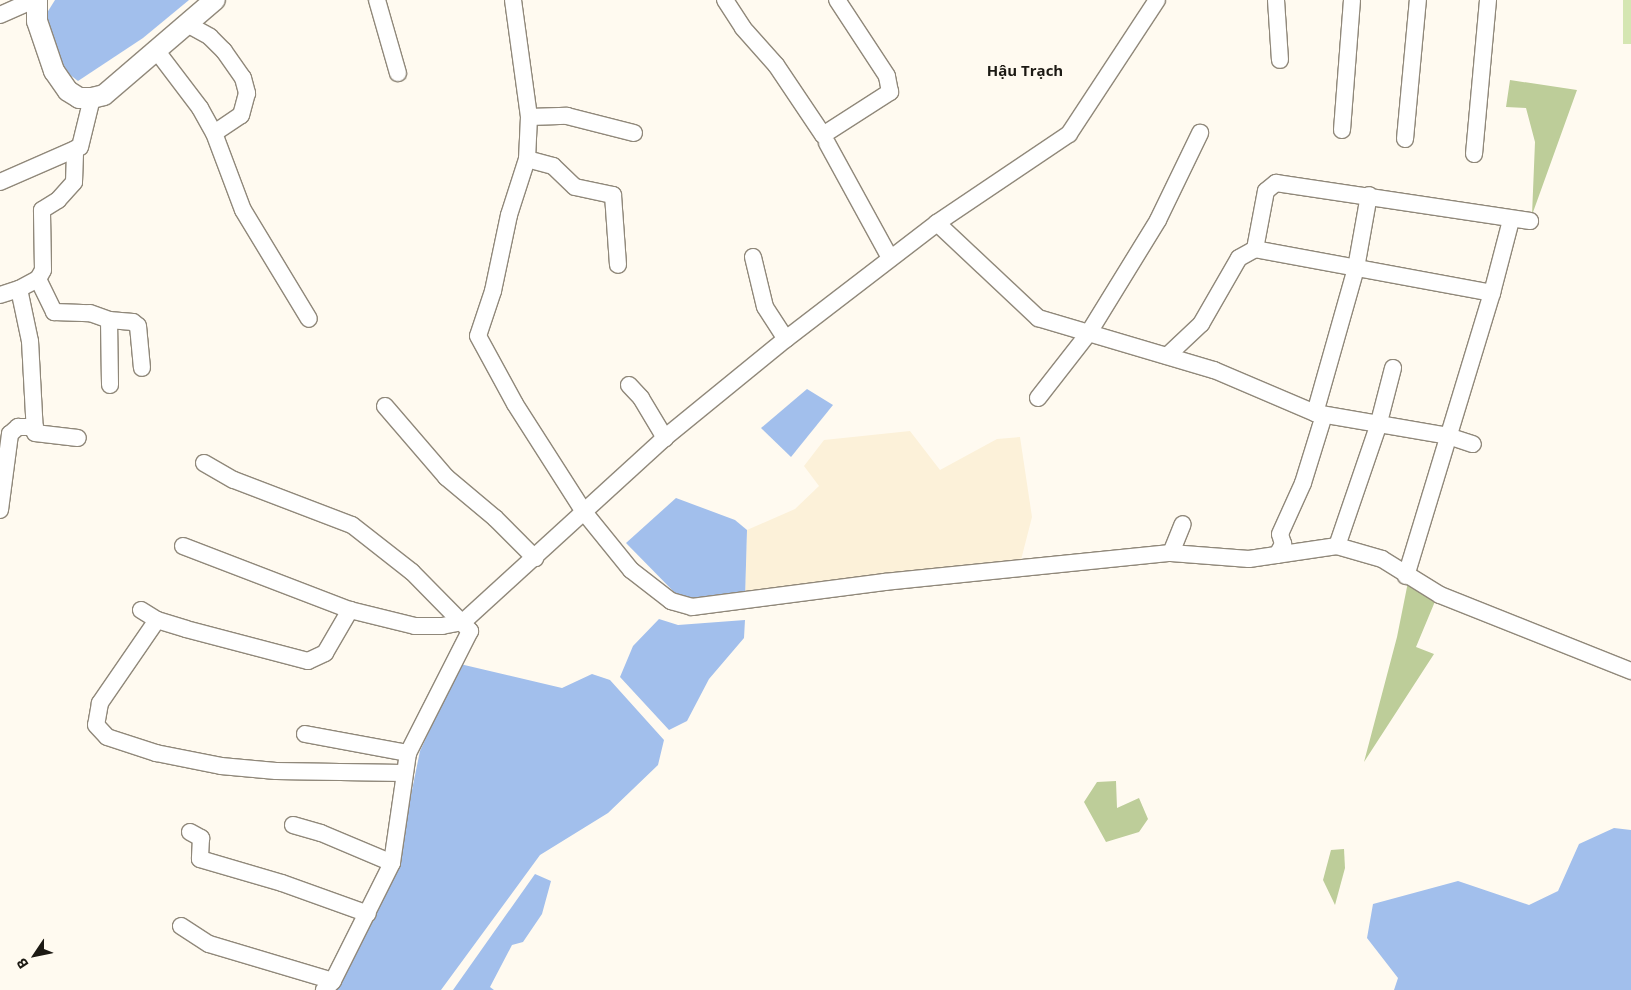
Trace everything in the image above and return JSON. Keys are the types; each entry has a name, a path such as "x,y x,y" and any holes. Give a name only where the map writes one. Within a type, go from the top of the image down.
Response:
{"street":[{"path":"0,15 33,0"},
{"path":"37,0 37,21 54,70 68,91 79,98 92,98 104,95 215,0"},
{"path":"377,0 398,73"},
{"path":"514,0 529,117 527,159 509,215 493,291 478,336 515,404 584,512 631,570 671,601 692,607 884,582 1171,553 1249,559 1336,546 1382,559 1406,576 1440,595 1631,671"},
{"path":"725,0 743,28 776,65 823,135 890,92 887,76 837,0"},
{"path":"183,546 350,610 415,626 442,626 464,622 665,438 786,339 937,223 1069,134 1157,0"},
{"path":"1276,0 1280,60"},
{"path":"1342,130 1352,0"},
{"path":"1405,139 1418,0"},
{"path":"1474,154 1488,0"},
{"path":"187,24 210,37 224,51 238,68 247,92 241,115 214,133"},
{"path":"156,50 200,108 214,133 243,210 309,319"},
{"path":"0,182 80,147 92,98"},
{"path":"529,117 567,116 634,133"},
{"path":"1038,398 1088,334 1158,220 1200,133"},
{"path":"827,143 890,258"},
{"path":"0,295 19,289 38,279 43,270 42,210 58,200 74,182 76,149"},
{"path":"527,159 552,166 575,187 613,195 618,265"},
{"path":"1255,249 1266,191 1272,185 1282,183 1369,195 1510,220 1530,221"},
{"path":"1278,555 1282,544 1280,534 1301,489 1356,268 1369,195"},
{"path":"1406,576 1492,294 1510,220"},
{"path":"937,223 1030,313 1088,334 1242,379 1319,414 1378,426 1448,436 1473,444"},
{"path":"1167,356 1201,324 1239,258 1255,249 1492,294"},
{"path":"753,257 765,307 786,339"},
{"path":"38,279 54,312 90,313 109,320 133,322 138,326 142,368"},
{"path":"19,289 30,341 35,433 78,438"},
{"path":"109,320 110,385"},
{"path":"1336,546 1378,426 1393,368"},
{"path":"630,386 641,398 665,438"},
{"path":"385,406 446,477 495,518 535,558"},
{"path":"0,510 10,434 18,427 35,428"},
{"path":"180,926 209,944 328,985 368,914 392,863 408,753 470,630 412,572 352,525 234,480 204,463"},
{"path":"1171,553 1183,524"},
{"path":"141,610 157,620 314,661 325,654 350,610"},
{"path":"157,620 100,703 96,725 108,737 156,753 220,766 276,771 404,773"},
{"path":"305,734 408,753"},
{"path":"293,826 321,833 392,863"},
{"path":"190,832 201,838 200,860 282,883 368,914"}],"shaded area":[{"path":"910,431 940,470 997,439 1020,437 1032,517 1021,560 745,598 747,530 795,509 819,486 804,466 824,440"}],"green space":[{"path":"1623,0 1631,0 1631,44 1623,44"},
{"path":"1510,80 1577,90 1532,215 1535,142 1526,108 1506,107"},
{"path":"1408,582 1436,599 1416,647 1434,654 1364,762 1397,637"},
{"path":"1116,781 1117,808 1139,798 1148,819 1139,832 1106,842 1084,802 1097,782"},
{"path":"1344,849 1345,868 1335,905 1323,880 1331,850"}],"water":[{"path":"55,0 189,0 143,38 78,81 65,71 45,16"},
{"path":"807,389 833,405 791,457 761,428"},
{"path":"676,498 735,520 747,530 745,598 699,604 678,596 626,543"},
{"path":"659,619 678,625 745,620 744,638 709,679 687,721 669,730 620,677 633,646"},
{"path":"460,664 562,688 592,674 610,680 664,740 658,765 608,813 540,855 441,990 334,990 397,863 420,751"},
{"path":"1614,828 1631,830 1631,990 1394,990 1398,978 1367,938 1373,904 1458,881 1529,905 1558,891 1579,844"},
{"path":"535,874 551,881 542,914 523,942 512,945 490,987 494,990 453,990"}],"district":[{"name":"Hậu Trạch","path":"1025,71"}]}
